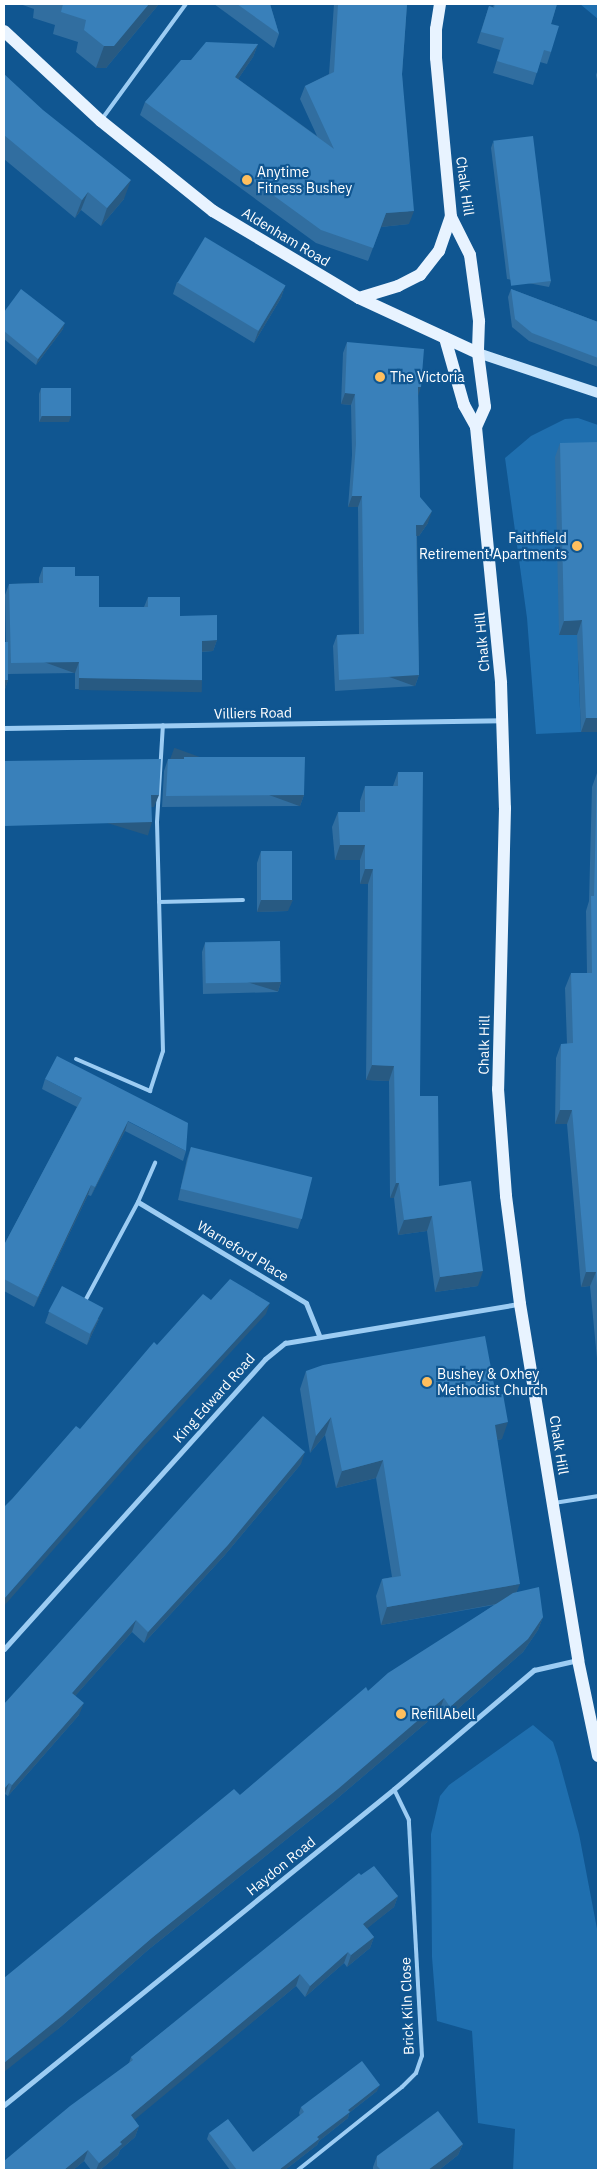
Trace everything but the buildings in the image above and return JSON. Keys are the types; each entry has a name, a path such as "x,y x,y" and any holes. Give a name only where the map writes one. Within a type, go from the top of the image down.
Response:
{"main road":[{"name":"Chalk Hill","path":"440,4 436,30 436,58 452,217 470,255 478,321 478,353 485,407 476,427"},
{"name":"Aldenham Road","path":"4,32 101,121 213,211 358,298 478,353 598,393"},
{"path":"358,298 398,286 420,275 439,250 452,217"},
{"name":"Chalk Hill","path":"446,338 464,405 476,427 502,720 505,808 498,1089 506,1196 520,1304 578,1660 598,1756"}],"street":[{"name":"Villiers Road","path":"4,728 502,720"},
{"name":"Warneford Place","path":"138,1202 306,1303 318,1335"},
{"name":"King Edward Road","path":"4,1649 264,1359 285,1342 318,1335 520,1304"},
{"name":"Haydon Road","path":"4,2105 394,1789 534,1670 578,1660"}],"lane":[{"path":"101,121 186,4"},
{"path":"76,1060 150,1091 163,1051 157,822 163,726"},
{"path":"159,902 243,900"},
{"path":"85,1302 138,1202 155,1163"},
{"path":"553,1503 598,1496"},
{"name":"Brick Kiln Close","path":"298,2170 402,2087 416,2073 422,2056 409,1820 394,1789"}],"shaded area":[{"path":"580,4 598,4 598,19"},
{"path":"578,418 598,425 598,634 578,661 581,732 536,734 527,618 505,458 531,436 565,419"},
{"path":"533,1725 553,1742 558,1757 579,1834 598,1934 598,2170 513,2170 515,2129 478,2123 472,2031 437,2021 432,1957 431,1834 440,1796 449,1785"}],"place":[{"name":"Anytime Fitness Bushey","path":"247,180"},
{"name":"The Victoria","path":"380,377"},
{"name":"Faithfield Retirement Apartments","path":"577,546"},
{"name":"Bushey & Oxhey Methodist Church","path":"427,1382"},
{"name":"RefillAbell","path":"401,1714"}]}
